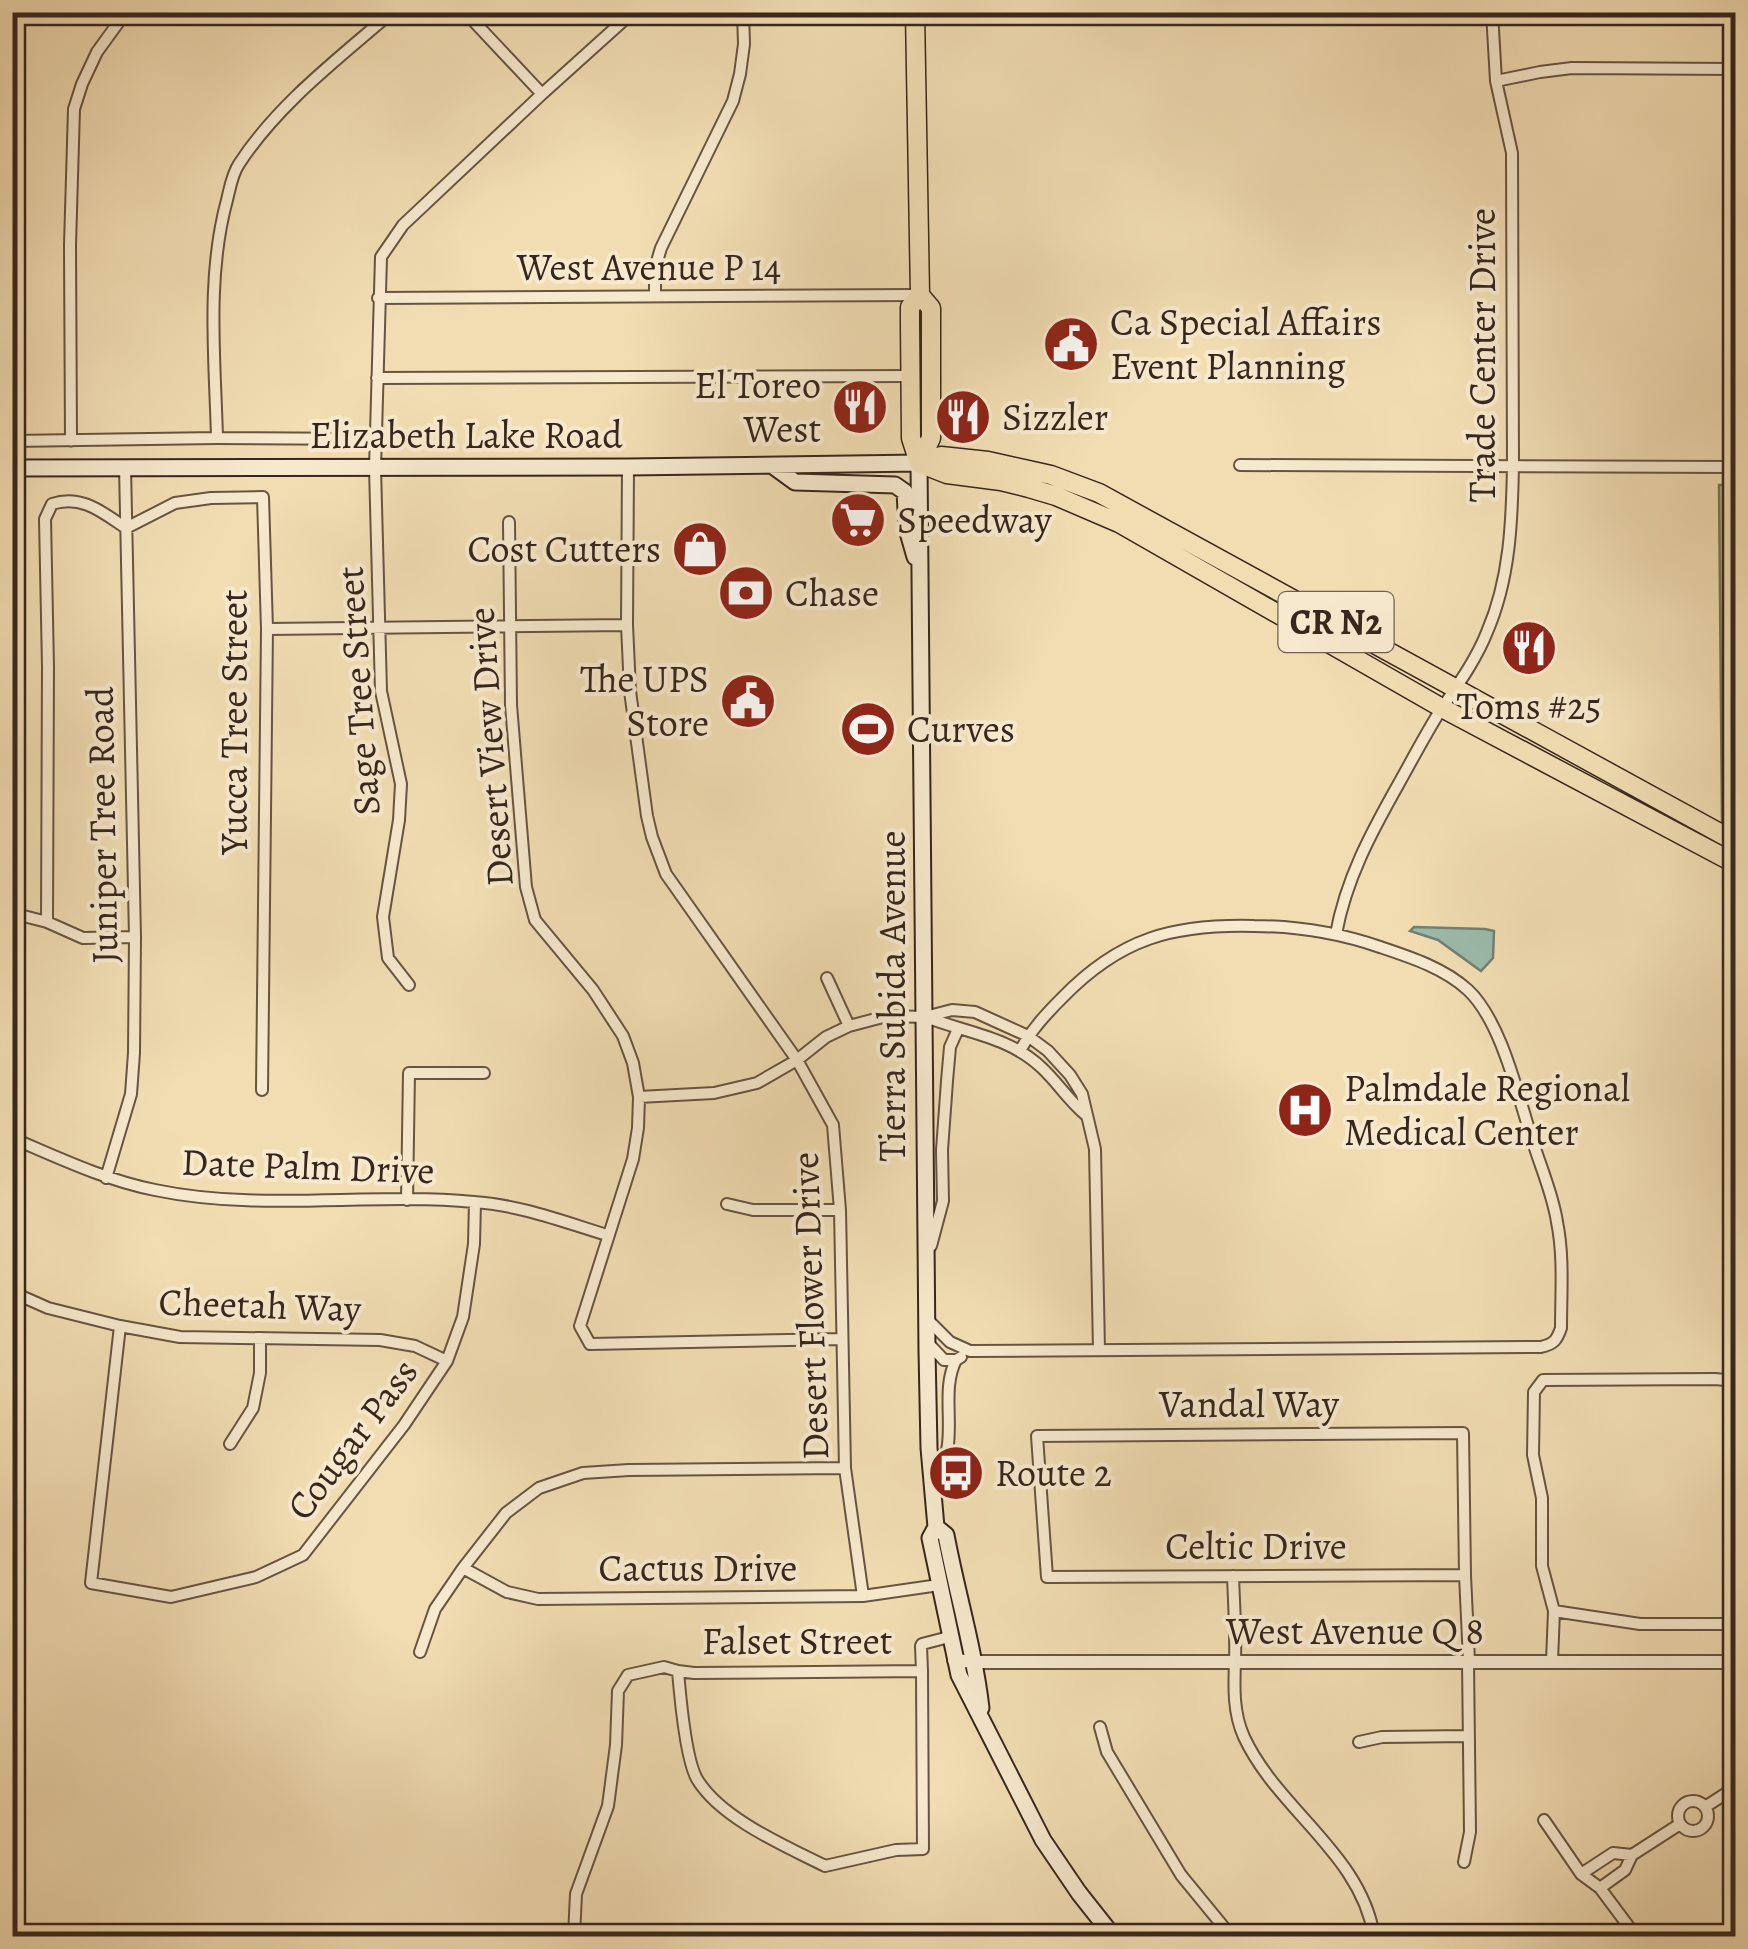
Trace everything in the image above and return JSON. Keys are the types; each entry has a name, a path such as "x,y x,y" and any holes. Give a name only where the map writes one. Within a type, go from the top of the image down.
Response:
{"main road":[{"path":"915,12 920,295 910,308 910,376 911,438 919,463"},
{"path":"919,463 931,438 931,308 920,295"},
{"name":"Elizabeth Lake Road","path":"12,468 919,463"},
{"name":"CR N2","path":"919,463 947,474 1002,481 1112,510 1457,688 1736,842"},
{"name":"Tierra Subida Avenue","path":"919,463 926,1342 936,1527 930,1538 959,1675 1043,1840 1113,1936"},
{"path":"773,466 795,482 894,485 906,492 907,529 921,575"},
{"name":"CR N2","path":"1112,510 1442,708 1736,864"},
{"name":"Tierra Subida Avenue","path":"936,1527 946,1535 976,1662 982,1717"}],"street":[{"path":"71,441 74,110 98,52 126,12"},
{"path":"217,438 213,299 221,222 236,167 270,122 392,12"},
{"path":"466,12 542,94"},
{"name":"Sage Tree Street","path":"409,985 388,958 383,917 401,784 381,692 376,439 381,257 402,225 632,12"},
{"path":"655,296 655,268 661,248 733,101 744,44 743,12"},
{"name":"Trade Center Drive","path":"1336,934 1342,905 1367,841 1487,633 1506,567 1514,465 1512,153 1496,81 1492,12"},
{"path":"1496,81 1572,68 1736,69"},
{"name":"West Avenue P 14","path":"378,298 920,295"},
{"path":"377,378 910,376"},
{"path":"12,441 376,439"},
{"path":"1240,466 1736,467"},
{"name":"Juniper Tree Road","path":"106,1178 131,1094 134,1052 136,937 125,467"},
{"name":"Desert Flower Drive","path":"628,467 630,692 647,816 658,857 666,874 797,1060 833,1125 840,1210 845,1468 863,1596"},
{"name":"Yucca Tree Street","path":"126,528 175,503 263,497 266,629 262,1090"},
{"path":"47,922 44,519 52,504 67,498 126,528"},
{"name":"Desert View Drive","path":"509,522 511,705 526,887 535,920 593,990 623,1036 639,1097 632,1160 580,1326 590,1344 841,1339"},
{"path":"266,629 628,624"},
{"path":"12,913 47,922 83,938 136,937"},
{"path":"926,1319 950,1342 970,1351 1541,1347 1557,1339 1561,1328 1557,1221 1504,1055 1488,1016 1468,991 1418,960 1336,934 1271,926 1173,930 1101,964 1076,983 1028,1036 1020,1051"},
{"path":"828,978 850,1026"},
{"path":"639,1097 742,1088 770,1077 850,1026 887,1016 925,1017 952,1010 974,1012 1028,1036 1048,1051 1082,1094 1096,1149 1098,1350"},
{"path":"925,1017 1000,1040 1020,1051 1042,1068 1086,1116"},
{"path":"926,1262 944,1201 942,1150 947,1081 950,1047 958,1029"},
{"path":"407,1200 409,1073 484,1073"},
{"name":"Date Palm Drive","path":"12,1138 106,1178 157,1191 222,1199 475,1202 518,1208 607,1235"},
{"name":"Cougar Pass","path":"120,1326 91,1583 171,1597 256,1577 303,1556 404,1425 447,1361 463,1317 474,1244 475,1202"},
{"path":"727,1204 752,1210 840,1210"},
{"name":"Cheetah Way","path":"12,1292 48,1308 180,1337 380,1340 415,1346 447,1361"},
{"path":"230,1444 253,1408 260,1373 260,1338"},
{"path":"926,1342 944,1360 956,1360"},
{"path":"932,1487 948,1448 952,1368 956,1360 970,1351"},
{"path":"1552,1661 1554,1611 1542,1566 1542,1498 1533,1455 1534,1392 1543,1380 1736,1381"},
{"name":"Vandal Way","path":"1047,1577 1036,1436 1462,1432 1465,1575"},
{"path":"420,1652 435,1609 463,1568 506,1513 539,1488 583,1473 845,1468"},
{"name":"Cactus Drive","path":"463,1568 507,1592 538,1599 863,1596 938,1585"},
{"path":"1464,1862 1470,1832 1465,1575"},
{"name":"Celtic Drive","path":"1047,1577 1465,1575"},
{"path":"1233,1576 1235,1706 1242,1734 1262,1770 1362,1894 1374,1936"},
{"path":"1554,1611 1640,1624 1736,1624"},
{"path":"922,1671 922,1644 949,1637"},
{"name":"West Avenue Q 8","path":"954,1660 1736,1662"},
{"path":"574,1936 576,1894 608,1806 618,1691 628,1675 664,1666 678,1671"},
{"name":"Falset Street","path":"678,1671 922,1671 923,1849 896,1850 825,1866 770,1838 716,1803 694,1776 678,1671"},
{"path":"1100,1727 1107,1752 1181,1875 1231,1936"},
{"path":"1358,1742 1382,1737 1469,1736"},
{"path":"1705,1807 1736,1787"},
{"path":"1692,1800 1702,1803 1707,1820 1702,1828 1688,1830 1680,1824 1677,1816 1682,1804 1692,1800"},
{"path":"1544,1820 1580,1874 1600,1888 1636,1935"},
{"path":"1600,1888 1625,1870 1632,1856 1680,1824"},
{"path":"1580,1874 1613,1853 1632,1856"}],"green space":[{"path":"1719,485 1736,485 1735,828 1722,821"}],"shaded area":[{"path":"1414,927 1494,931 1493,958 1481,971 1438,940 1410,931"}],"place":[{"name":"Ca Special Affairs Event Planning","path":"1071,344"},
{"name":"El Toreo West","path":"860,407"},
{"name":"Sizzler","path":"963,417"},
{"name":"Speedway","path":"858,520"},
{"name":"Cost Cutters","path":"700,549"},
{"name":"Chase","path":"746,593"},
{"name":"Toms #25","path":"1529,648"},
{"name":"The UPS Store","path":"748,701"},
{"name":"Curves","path":"868,729"},
{"name":"Palmdale Regional Medical Center","path":"1305,1110"},
{"name":"Route 2","path":"956,1473"}]}
